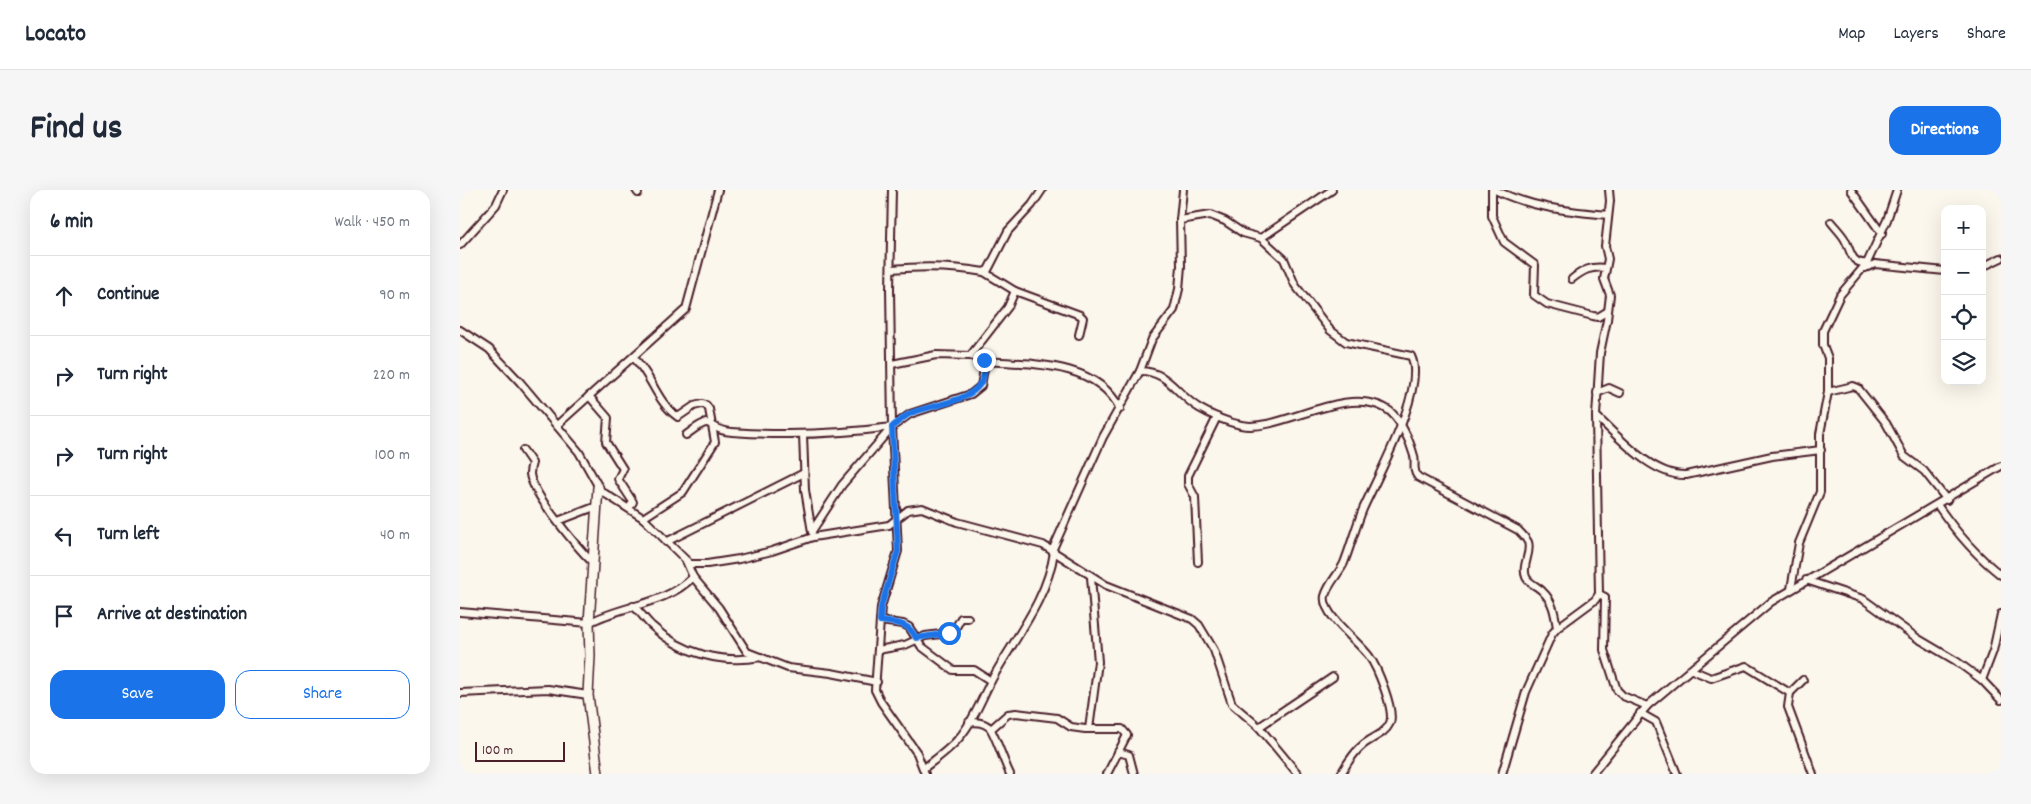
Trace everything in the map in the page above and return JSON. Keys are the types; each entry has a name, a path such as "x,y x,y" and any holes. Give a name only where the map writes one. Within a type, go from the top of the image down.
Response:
{"street":[{"path":"460,245 496,206 503,190"},
{"path":"557,425 686,309 718,190"},
{"path":"892,190 892,427 898,517 898,551 881,607 876,690 882,702 912,745 924,771 959,738 970,722 1009,648 1026,626 1031,612 1045,590 1052,572 1053,552 1104,437 1140,371 1152,339 1174,310 1179,289 1181,266 1180,220 1183,190"},
{"path":"984,272 988,270 1008,231 1032,205 1042,190"},
{"path":"1262,238 1332,190"},
{"path":"1608,214 1540,207 1493,190 1492,216 1504,242 1535,265 1534,295 1547,304 1593,316 1598,317 1608,311"},
{"path":"1502,774 1526,692 1557,628 1595,600 1599,594 1596,416 1600,353 1610,295 1604,279 1608,259 1605,239 1609,190"},
{"path":"1851,190 1882,234"},
{"path":"1792,589 1799,543 1820,492 1820,434 1828,392 1828,358 1823,345 1823,331 1840,294 1866,265 1882,234 1897,190"},
{"path":"1180,220 1210,215 1225,221 1243,233 1262,238 1284,259 1296,285 1330,330 1346,342 1411,356 1414,362 1415,374 1401,426 1364,508 1343,564 1325,599 1326,605 1341,627 1373,663 1392,713 1390,724 1384,732 1354,754 1341,774"},
{"path":"1831,222 1844,238 1852,257 1859,262 1866,265 1875,264 1941,271"},
{"path":"1986,265 2001,258"},
{"path":"891,270 930,266 957,267 984,272 1015,291 1080,315 1083,324 1079,335"},
{"path":"1572,279 1584,270 1592,267 1606,268"},
{"path":"970,356 998,323 1015,291"},
{"path":"460,330 489,349 557,425 583,458 598,487 605,495 643,518 690,564 707,564 739,559 772,551 812,534 889,525 908,510 922,508 957,522 1026,540 1053,552 1106,585 1192,619 1199,625 1214,650 1232,704 1258,727 1298,774"},
{"path":"892,364 936,355 970,356 984,360 1025,364 1080,374 1109,393 1120,409"},
{"path":"633,357 642,366 657,395 674,414 681,416 694,406 702,404 709,410 715,442 683,492 643,518"},
{"path":"812,534 842,485 892,427 910,414 948,402 977,390 983,381 984,360"},
{"path":"1140,371 1156,372 1198,408 1217,417 1254,427 1316,408 1360,402 1386,408 1395,416 1401,426 1414,456 1414,469 1418,477 1518,530 1528,542 1529,547 1524,567 1525,574 1528,580 1548,597 1555,612 1557,628"},
{"path":"1828,392 1853,386 1858,388 1886,423 1904,456 1924,472 1947,500"},
{"path":"1597,394 1609,388 1620,394"},
{"path":"589,396 608,418 606,442 623,469 618,479 633,502 629,508"},
{"path":"1596,416 1648,460 1675,475 1714,470 1772,456 1821,450"},
{"path":"1198,562 1196,497 1188,484 1188,476 1217,417"},
{"path":"686,435 703,422 713,425 721,431 768,435 855,432 892,427"},
{"path":"803,434 804,473 812,534"},
{"path":"524,450 532,463 530,475 536,492 575,546 593,563"},
{"path":"1594,773 1647,706 1749,620 1806,580 1938,506 2001,466"},
{"path":"666,542 804,473"},
{"path":"598,487 589,623 588,695 598,774"},
{"path":"558,521 598,506"},
{"path":"1938,506 1959,536 1983,562 2001,574"},
{"path":"686,561 693,577 719,608 747,652 788,668 831,673 876,682"},
{"path":"460,612 589,623 604,614 676,592 693,577"},
{"path":"1089,730 1098,662 1091,577"},
{"path":"1806,580 1863,599 1917,638 1982,680 2001,700"},
{"path":"1599,594 1605,597 1604,650 1617,690 1623,696 1647,706"},
{"path":"633,606 664,637 697,653 712,658 739,661 762,657"},
{"path":"1982,680 1994,651 2001,614"},
{"path":"878,650 905,645 916,638 949,633 955,629 961,618 968,618"},
{"path":"880,621 903,624 909,627 924,649 937,656 953,670 974,670 990,681"},
{"path":"1692,670 1711,678 1746,666 1790,693"},
{"path":"1258,727 1333,677"},
{"path":"1803,680 1790,693 1788,707 1813,774"},
{"path":"460,693 548,689 588,695"},
{"path":"1640,713 1656,722 1677,774"},
{"path":"991,729 1008,714 1057,718 1071,726 1089,730 1122,729 1127,735 1107,774"},
{"path":"970,722 987,725 991,729 1000,755 1010,774"},
{"path":"1118,752 1129,755 1134,774"}],"route":[{"path":"949,633 916,638 909,627 903,624 880,621 881,607 891,582 898,551 898,517 892,427 910,414 971,394 977,390 983,381 984,360"}]}
